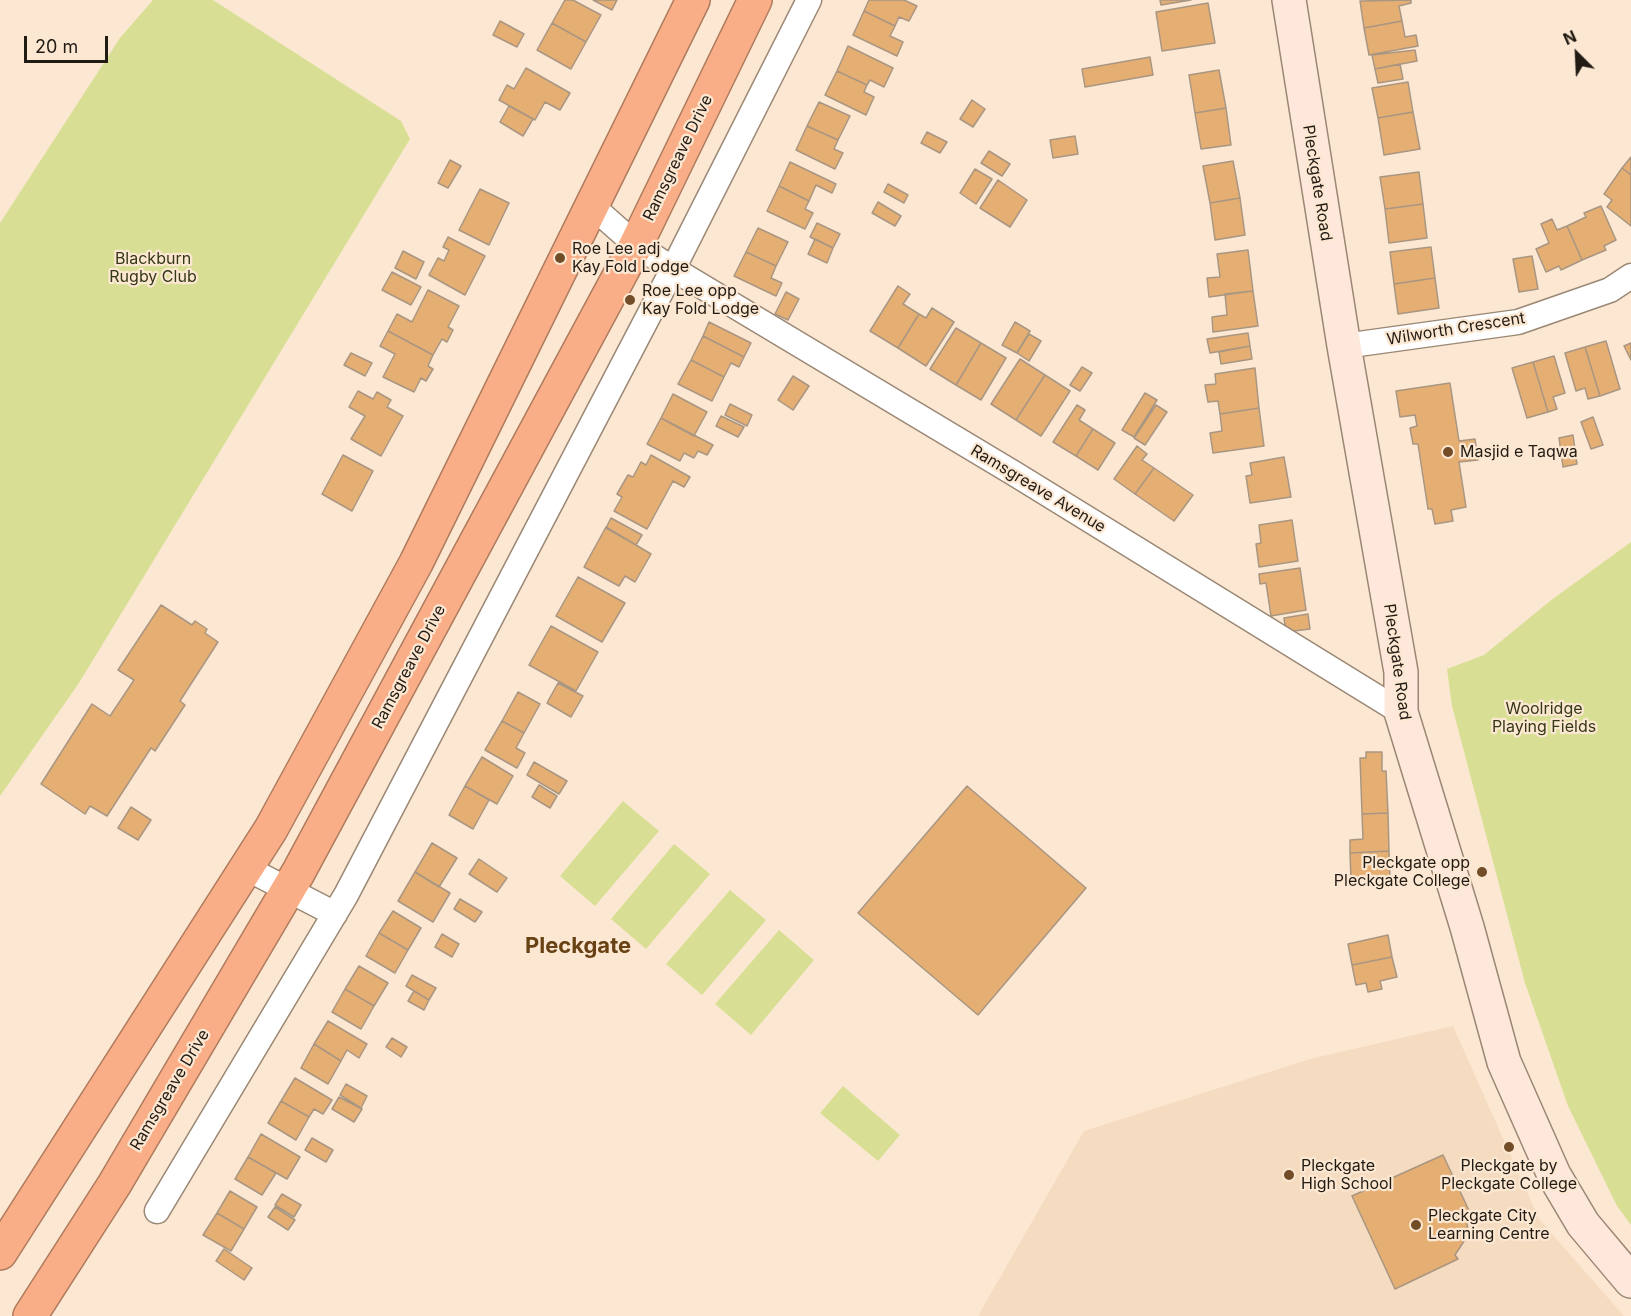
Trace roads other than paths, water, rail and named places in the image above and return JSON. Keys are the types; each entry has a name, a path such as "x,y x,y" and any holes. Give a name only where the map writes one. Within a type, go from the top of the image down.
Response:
{"highway":[{"path":"0,1253 271,829 416,563 693,0"},
{"name":"Ramsgreave Drive","path":"30,1316 114,1185 288,890 636,245 755,0"}],"main road":[{"name":"Pleckgate Road","path":"1288,0 1344,346 1401,672 1401,712 1467,927 1504,1062 1554,1175 1583,1224 1631,1281"}],"street":[{"path":"157,1211 335,914 673,269 809,0"},
{"name":"Ramsgreave Avenue","path":"592,206 636,245 673,269 1015,474 1401,712"},
{"name":"Wilworth Crescent","path":"1344,346 1518,322 1610,290 1631,276"},
{"path":"246,868 335,914"}],"place":[{"name":"Roe Lee adj Kay Fold Lodge","path":"560,258"},
{"name":"Roe Lee opp Kay Fold Lodge","path":"630,300"},
{"name":"Masjid e Taqwa","path":"1448,452"},
{"name":"Pleckgate opp Pleckgate College","path":"1482,872"},
{"name":"Pleckgate by Pleckgate College","path":"1509,1147"},
{"name":"Pleckgate High School","path":"1289,1175"},
{"name":"Pleckgate City Learning Centre","path":"1416,1225"}],"district":[{"name":"Pleckgate","path":"578,946"}],"park label":[{"name":"Blackburn Rugby Club","path":"153,268"},
{"name":"Woolridge Playing Fields","path":"1544,718"}]}
